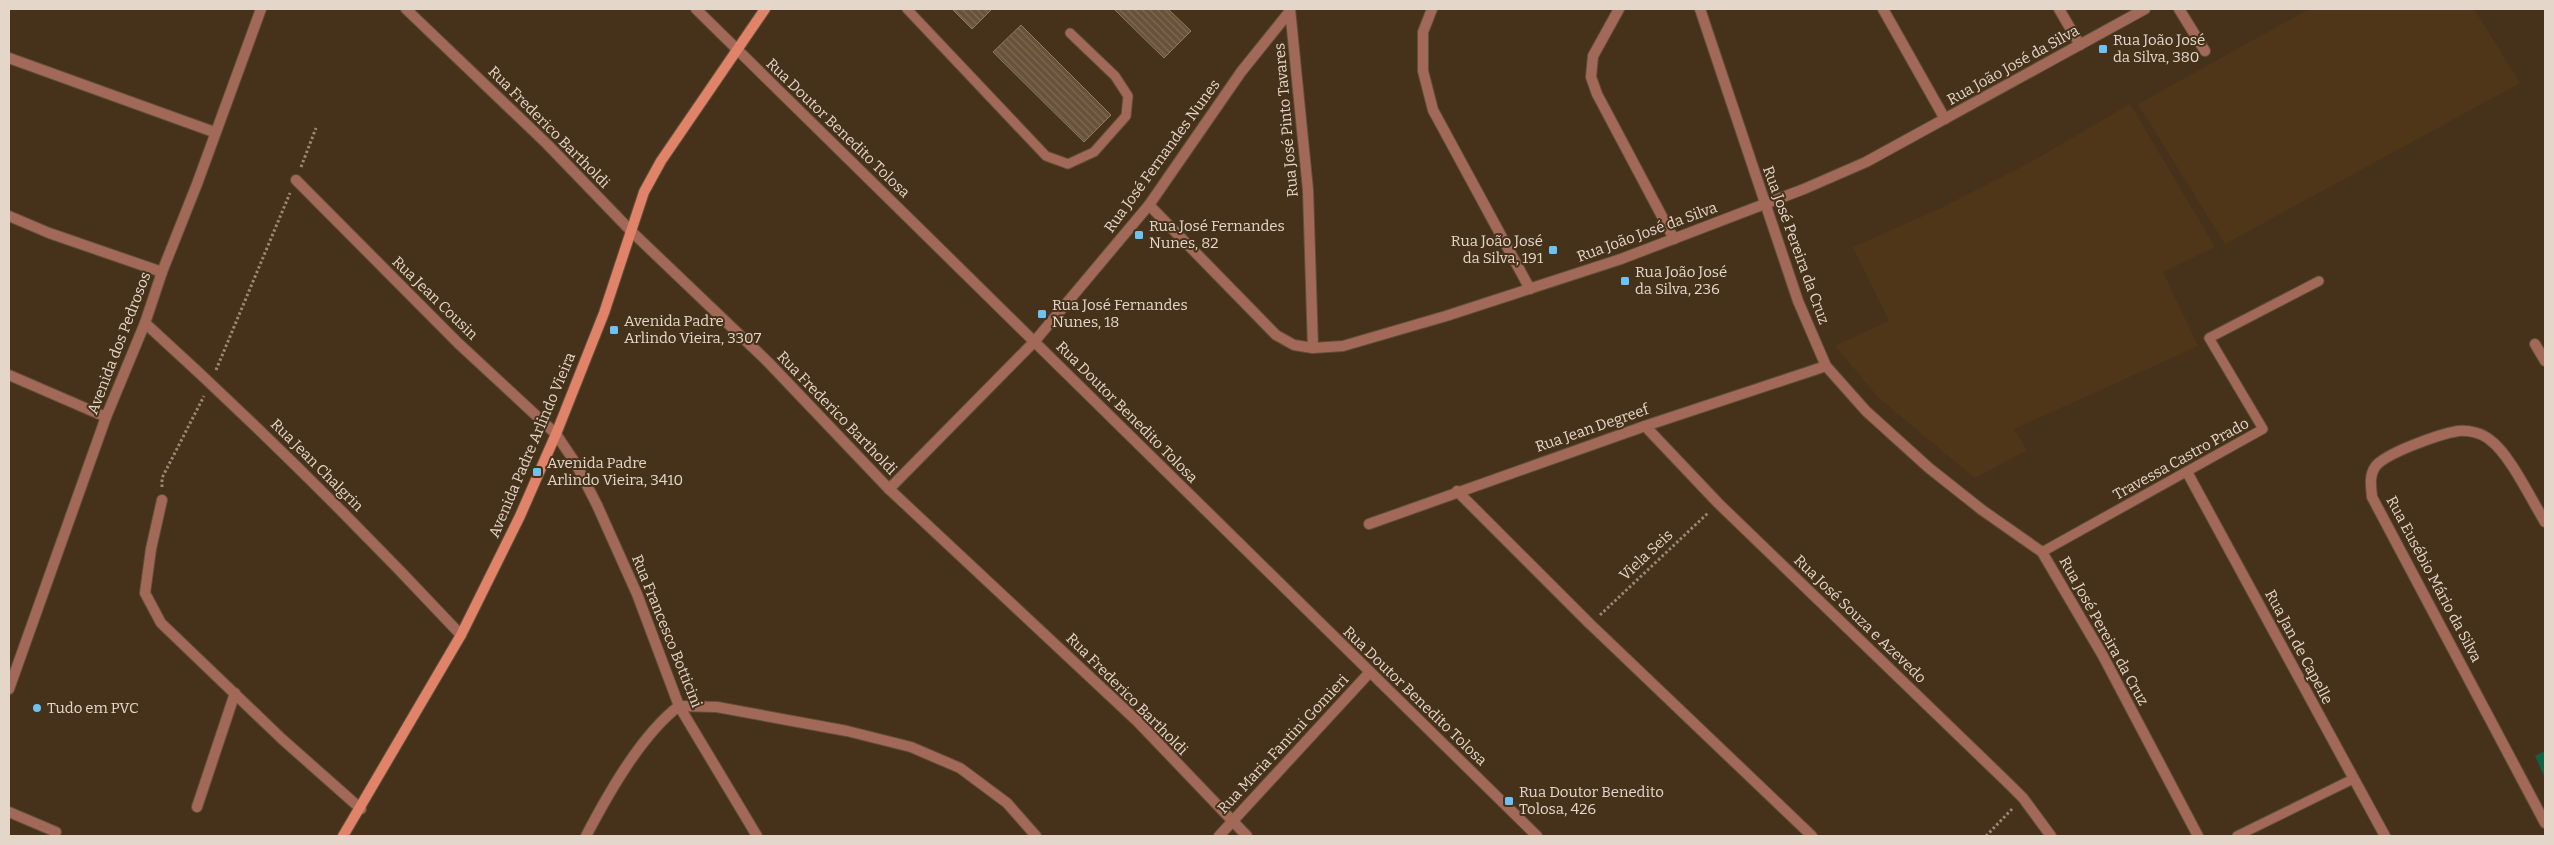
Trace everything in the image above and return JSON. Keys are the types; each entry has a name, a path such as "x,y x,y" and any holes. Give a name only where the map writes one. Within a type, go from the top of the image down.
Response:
{"main road":[{"name":"Avenida Padre Arlindo Vieira","path":"342,836 361,809 461,635 520,516 556,434 604,313 644,192 661,161 765,9"}],"street":[{"name":"Avenida dos Pedrosos","path":"9,688 106,417 145,323 162,272 261,9"},
{"name":"Rua Frederico Bartholdi","path":"406,9 546,144 631,231 768,362 889,489 1136,721 1246,836"},
{"name":"Rua Doutor Benedito Tolosa","path":"696,9 1537,836"},
{"path":"1432,9 1423,32 1423,71 1433,110 1530,288"},
{"path":"1619,9 1593,56 1591,76 1597,94 1674,239"},
{"name":"Rua José Pereira da Cruz","path":"1700,9 1798,302 1826,366 1866,411 1929,468 1982,510 2042,552 2102,656 2198,836"},
{"path":"1883,9 1945,120"},
{"path":"2059,9 2080,45"},
{"name":"Rua João José da Silva","path":"1148,205 1276,335 1294,345 1313,348 1343,346 1446,316 1621,259 1765,204 1866,162 2145,9"},
{"path":"2179,9 2205,51"},
{"name":"Rua José Fernandes Nunes","path":"889,489 1034,342 1148,205 1241,72 1290,10"},
{"name":"Rua José Pinto Tavares","path":"1290,10 1308,190 1313,348"},
{"path":"9,58 214,132"},
{"name":"Rua Jean Cousin","path":"296,180 465,349 556,434"},
{"path":"9,216 49,234 162,272"},
{"name":"Rua Jean Chalgrin","path":"145,323 211,382 392,561 461,635"},
{"path":"2535,344 2545,361"},
{"name":"Rua Jean Degreef","path":"1369,524 1645,426 1826,366"},
{"path":"9,375 106,417"},
{"name":"Rua José Souza e Azevedo","path":"1645,426 1718,503 2023,798 2051,836"},
{"name":"Rua Eusébio Mário da Silva","path":"2545,522 2502,452 2490,440 2476,432 2459,431 2433,438 2390,456 2375,466 2370,478 2372,497 2545,823"},
{"name":"Rua Francesco Botticini","path":"556,434 576,464 597,505 637,594 679,706 757,836"},
{"name":"Rua Jan de Capelle","path":"2187,472 2385,836"},
{"path":"1458,491 1590,624 1812,836"},
{"path":"162,500 151,549 145,593 161,623 282,739 361,809"},
{"name":"Rua Maria Fantini Gomieri","path":"1219,836 1370,672"},
{"path":"197,807 235,693"},
{"path":"586,836 649,734 662,718 679,706 717,707 847,731 911,747 960,768 1007,804 1036,836"},
{"path":"9,812 56,832"}],"lane":[{"path":"907,9 1046,156 1068,164 1094,152 1126,116 1128,96 1115,76 1070,33"},
{"name":"Travessa Castro Prado","path":"2042,552 2263,429 2209,338 2319,281"},
{"path":"2237,836 2353,779"}],"path":[{"path":"162,500 162,478 211,382 316,128"},
{"name":"Viela Seis","path":"1590,624 1718,503"},
{"path":"1986,836 2023,798"}],"shaded area":[{"path":"2309,9 2474,9 2520,83 2225,244 2138,104"},
{"path":"2130,104 2215,247 2163,272 2198,346 2014,429 2027,450 1975,478 1879,398 1835,346 1889,321 1853,247 1939,209 2031,162"}],"green space":[{"path":"2545,751 2545,778 2535,756"}],"building":[{"path":"952,9 992,9 972,29"},
{"path":"1114,9 1168,9 1191,31 1164,58"},
{"path":"1021,25 1111,115 1084,142 993,52"}],"place":[{"name":"Rua João José da Silva, 380","path":"2103,49"},
{"name":"Rua José Fernandes Nunes, 82","path":"1139,235"},
{"name":"Rua João José da Silva, 191","path":"1553,250"},
{"name":"Rua João José da Silva, 236","path":"1625,281"},
{"name":"Rua José Fernandes Nunes, 18","path":"1042,314"},
{"name":"Avenida Padre Arlindo Vieira, 3307","path":"614,330"},
{"name":"Avenida Padre Arlindo Vieira, 3410","path":"537,472"},
{"name":"Tudo em PVC","path":"37,708"},
{"name":"Rua Doutor Benedito Tolosa, 426","path":"1509,801"}]}
